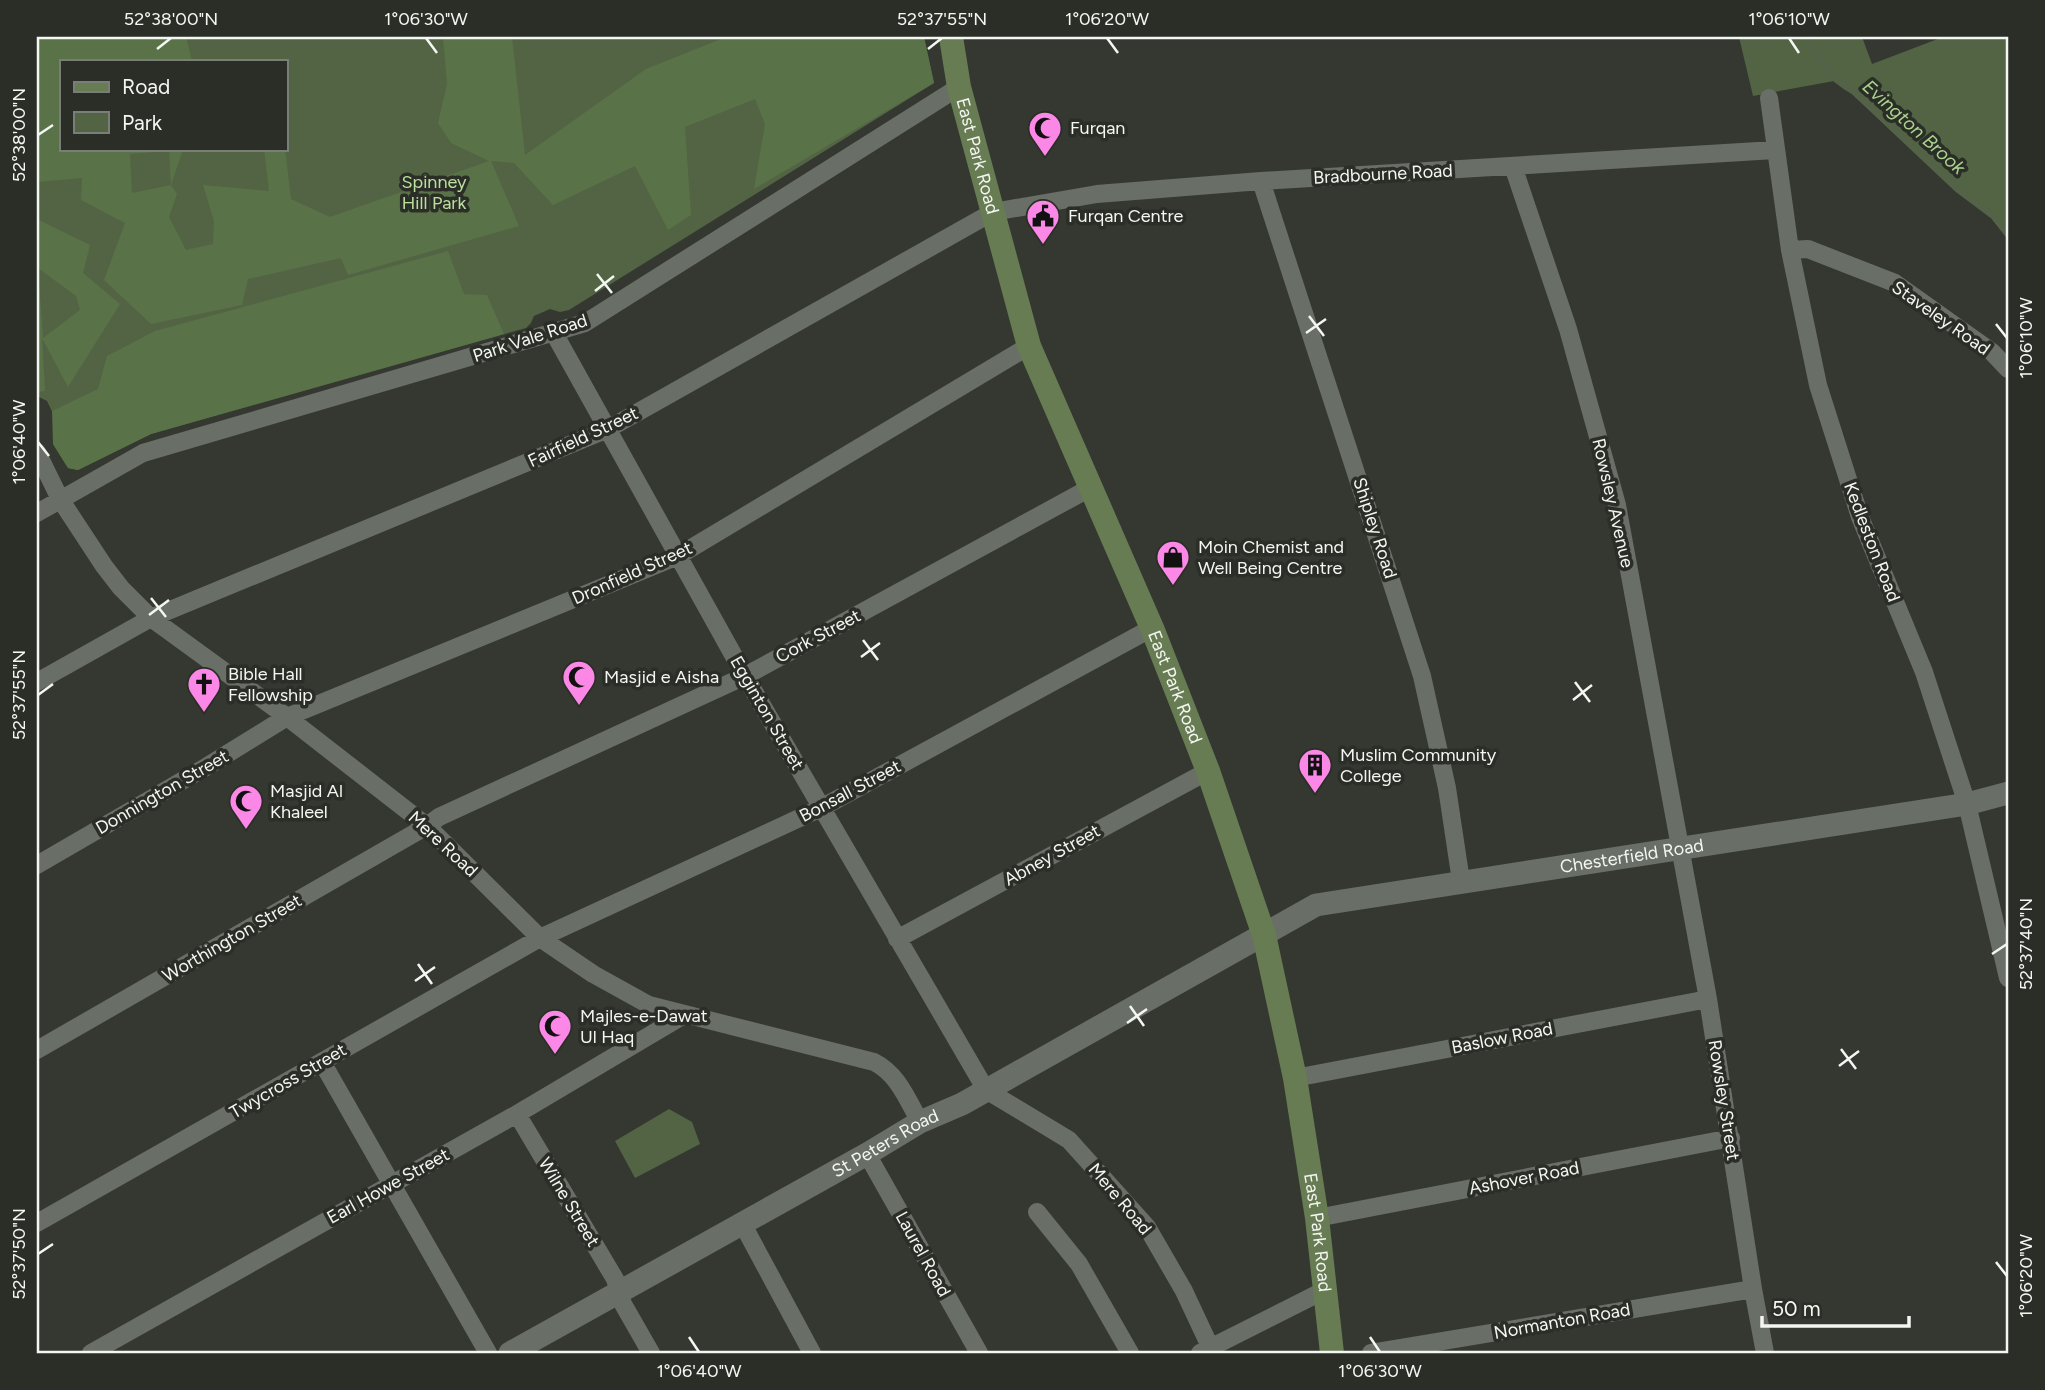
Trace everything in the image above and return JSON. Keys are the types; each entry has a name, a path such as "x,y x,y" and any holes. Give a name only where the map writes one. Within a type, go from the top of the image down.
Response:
{"main road":[{"name":"East Park Road","path":"951,37 960,87 1029,346 1152,628 1208,771 1264,935 1296,1078 1317,1218 1332,1353"}],"street":[{"name":"Park Vale Road","path":"37,513 143,453 585,323 960,87"},
{"name":"Kedleston Road","path":"1769,98 1790,250 1818,385 1860,517 1924,672 1967,804 2008,978"},
{"name":"Bradbourne Road","path":"993,212 1097,194 1261,181 1775,150"},
{"name":"Rowsley Avenue","path":"1513,166 1568,330 1617,505 1679,848"},
{"name":"Shipley Road","path":"1261,181 1422,676 1447,788 1461,881"},
{"name":"Fairfield Street","path":"37,682 151,618 608,429 993,212"},
{"name":"Staveley Road","path":"1790,250 1808,249 1895,283 1992,352 2008,369"},
{"name":"Egginton Street","path":"554,333 745,676 986,1090"},
{"name":"Dronfield Street","path":"286,717 678,556 1029,346"},
{"name":"Mere Road","path":"37,452 60,499 121,588 151,618 286,717 427,826 540,938 593,974 649,1005 874,1062 887,1069 898,1082 920,1122"},
{"name":"Cork Street","path":"427,826 439,817 745,676 1090,488"},
{"name":"Bonsall Street","path":"540,938 821,808 1152,628"},
{"name":"Donnington Street","path":"37,864 206,767 286,717"},
{"name":"Abney Street","path":"897,939 1208,771"},
{"name":"Chesterfield Road","path":"1264,935 1316,905 1967,804 2008,793"},
{"name":"Worthington Street","path":"37,1050 427,826"},
{"name":"Rowsley Street","path":"1679,848 1708,999 1765,1353"},
{"name":"St Peters Road","path":"510,1353 920,1122 962,1104 1264,935"},
{"name":"Twycross Street","path":"37,1223 540,938"},
{"name":"Baslow Road","path":"1296,1078 1708,999"},
{"name":"Earl Howe Street","path":"91,1353 517,1114 684,1016"},
{"path":"322,1062 488,1353"},
{"name":"Mere Road","path":"986,1090 1069,1140 1147,1227 1184,1291 1208,1351 1325,1290"},
{"name":"Wilne Street","path":"517,1114 615,1279 623,1304 651,1353"},
{"name":"Ashover Road","path":"1317,1218 1731,1138"},
{"name":"Laurel Road","path":"867,1154 979,1353"},
{"path":"1037,1212 1079,1264 1130,1353"},
{"path":"741,1223 812,1353"},
{"name":"Normanton Road","path":"1371,1353 1753,1289"}],"green space":[{"name":"Spinney Hill Park","path":"37,37 924,37 934,83 569,310 560,312 550,309 534,316 526,328 151,434 78,470 68,468 53,444 58,424 47,401 37,396"},
{"path":"37,37 186,37 192,60 60,60 60,150 183,150 171,185 177,194 169,217 186,250 213,244 214,221 203,185 269,191 264,150 285,150 291,199 330,217 489,161 451,143 438,123 447,84 443,37 512,37 525,155 646,69 730,37 924,37 934,83 754,189 765,124 755,99 685,127 691,215 668,230 635,166 553,205 514,163 491,161 519,226 348,275 341,258 248,279 242,305 151,324 104,280 125,223 81,200 82,178 37,182","holes":["169,151 171,185 132,193 130,154"]},
{"path":"1739,37 1862,37 1872,64 1943,37 2008,37 2008,235 1993,216 1957,189 1854,92 1834,81 1753,96"},
{"path":"37,219 90,245 83,273 120,304 68,387 42,338 45,391 37,392","holes":["38,268 76,296 80,310 43,338"]},
{"path":"448,251 464,294 487,295 504,334 151,434 78,470 68,468 53,444 52,411 98,389 107,356 155,331"},
{"path":"669,1109 692,1122 700,1144 635,1178 615,1141"}],"waterway":[{"name":"Evington Brook","path":"1809,37 1831,75 1854,92 1957,189 1993,216 2008,235"}],"place":[{"name":"Furqan","path":"1045,158"},
{"name":"Furqan Centre","path":"1043,246"},
{"name":"Moin Chemist and Well Being Centre","path":"1173,587"},
{"name":"Masjid e Aisha","path":"579,707"},
{"name":"Bible Hall Fellowship","path":"204,714"},
{"name":"Muslim Community College","path":"1315,795"},
{"name":"Masjid Al Khaleel","path":"246,831"},
{"name":"Majles-e-Dawat Ul Haq","path":"555,1056"}]}
